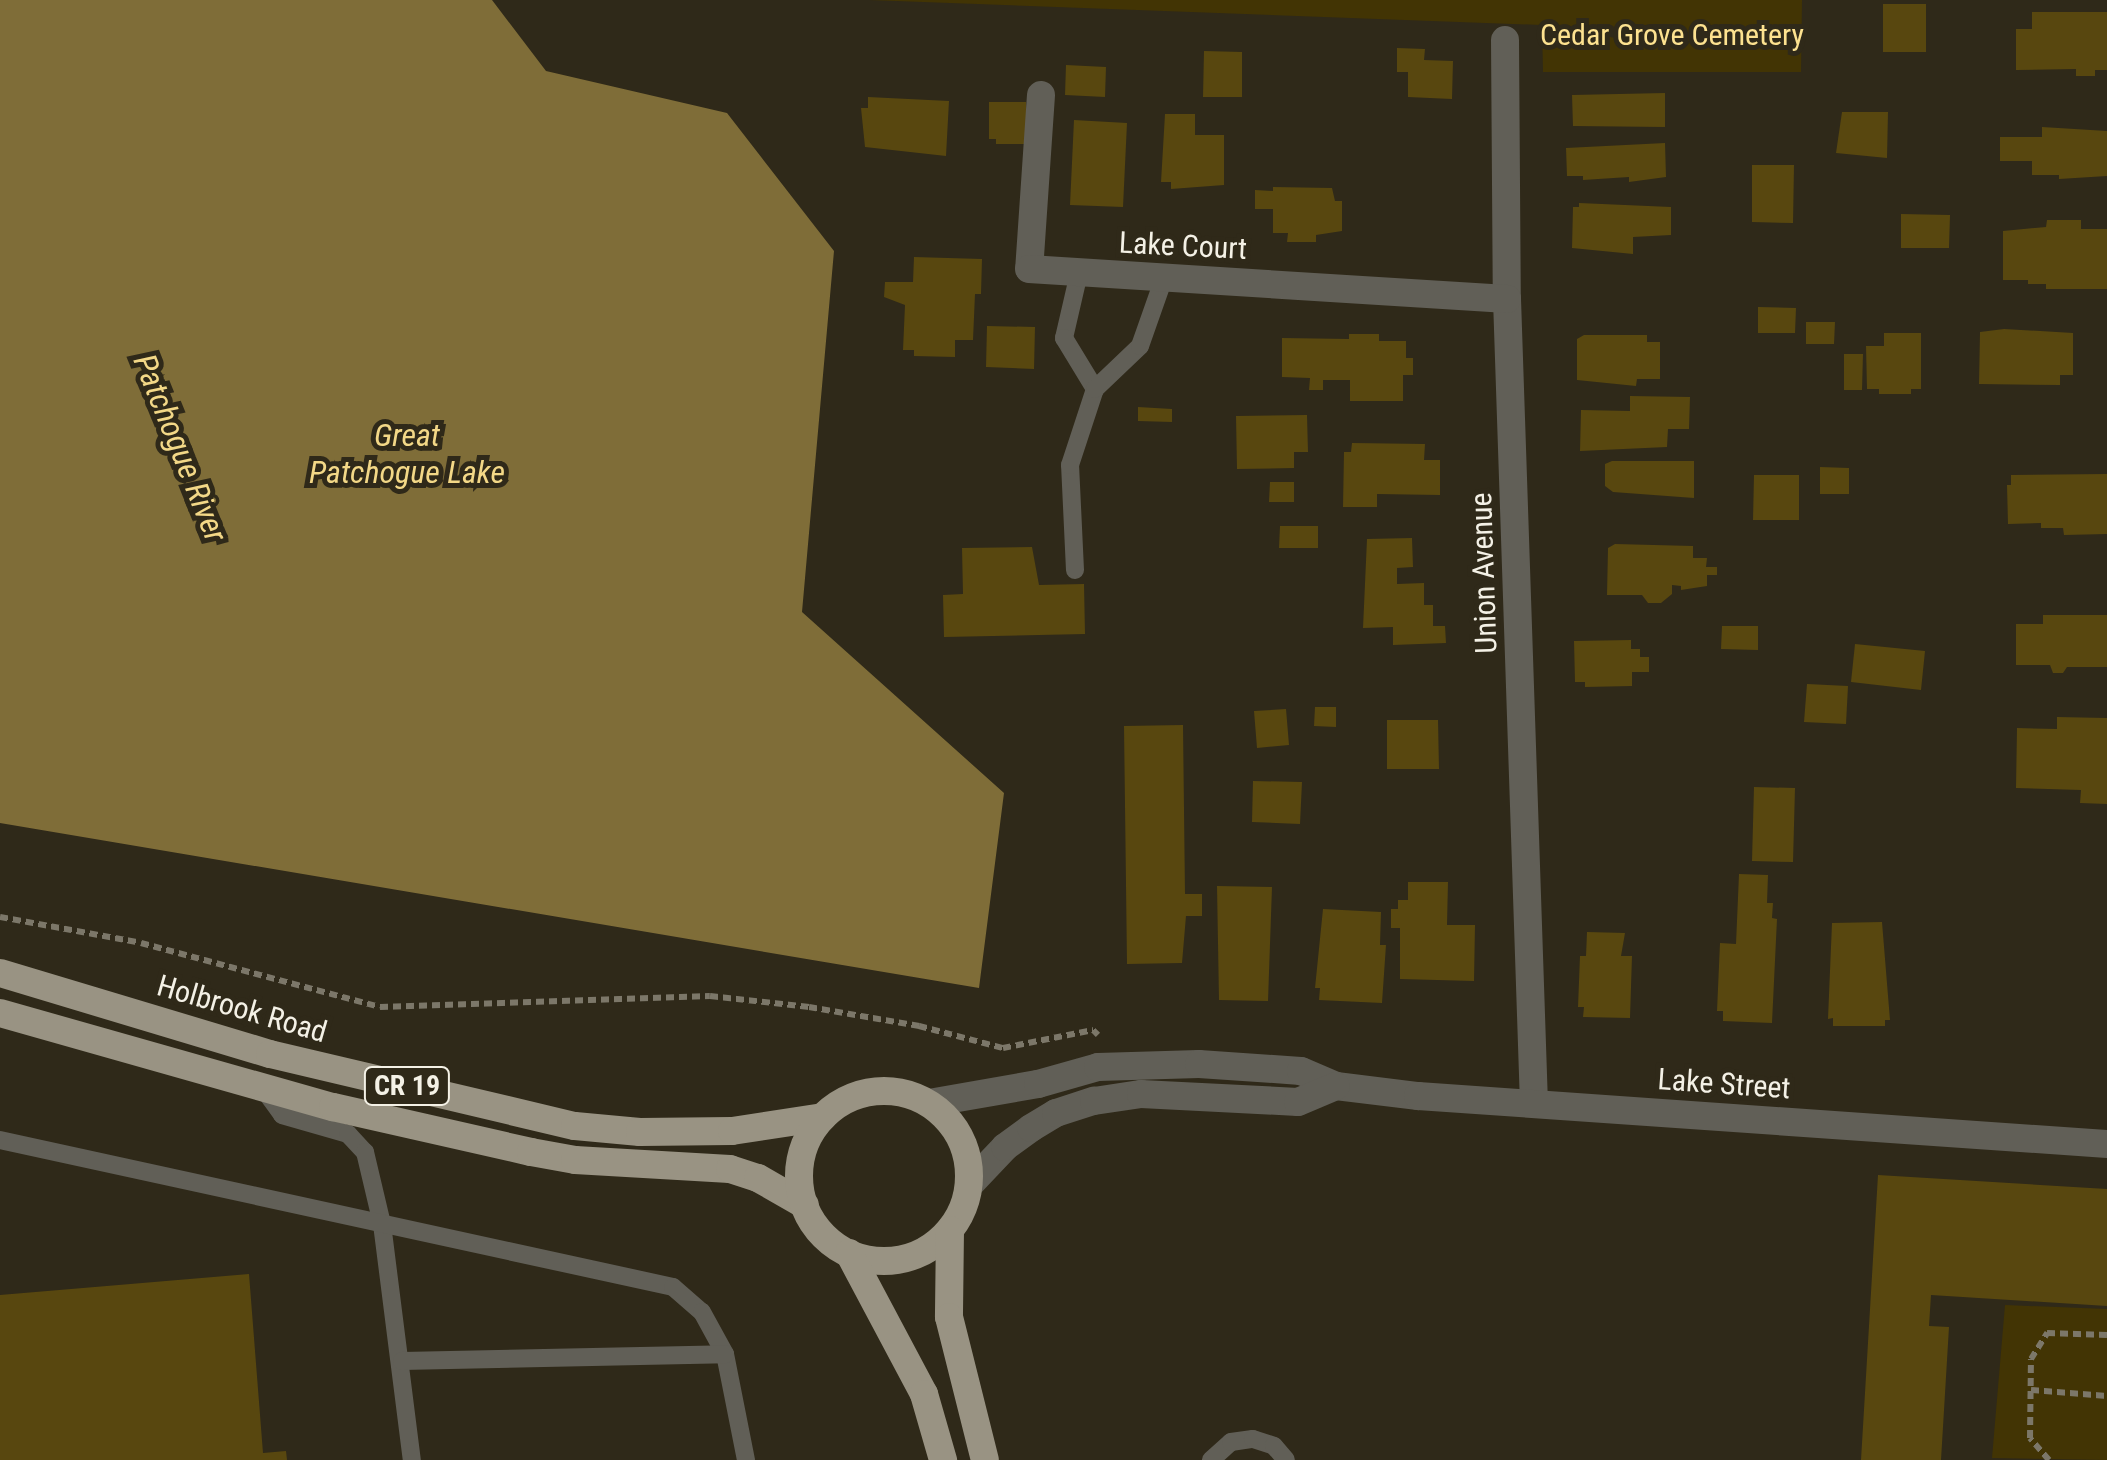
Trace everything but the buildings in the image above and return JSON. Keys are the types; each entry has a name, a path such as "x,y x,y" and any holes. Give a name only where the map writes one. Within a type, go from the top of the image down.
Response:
{"main road":[{"name":"Holbrook Road","path":"0,973 270,1054 575,1126 640,1132 732,1131 823,1116 841,1102 885,1090 930,1104"},
{"name":"CR 19","path":"0,1013 334,1108 575,1160 730,1169 758,1178 805,1205 815,1225 850,1253 924,1394 943,1460"},
{"path":"850,1253 893,1260 934,1245 950,1230 963,1209 969,1185 961,1139 948,1118 930,1104"},
{"path":"805,1205 800,1168 804,1149 823,1116"},
{"path":"950,1230 949,1317 985,1460"}],"street":[{"name":"Union Avenue","path":"1504,40 1507,299 1534,1104"},
{"name":"Lake Court","path":"1041,95 1029,269 1507,299"},
{"path":"930,1104 1038,1084 1098,1067 1140,1062 1301,1071 1336,1086"},
{"name":"Lake Street","path":"1336,1086 1534,1104 2107,1144"},
{"path":"969,1185 1005,1146 1031,1128 1056,1112 1094,1101 1141,1094 1298,1102 1336,1086"}],"lane":[{"path":"1078,272 1064,338 1095,389"},
{"path":"1074,570 1070,466 1095,389 1140,346 1164,278"},
{"path":"262,1087 282,1114 348,1134 365,1152 382,1224 412,1460"},
{"path":"0,1140 674,1287 702,1312 725,1354 746,1460"},
{"path":"402,1361 725,1354"},
{"path":"1211,1460 1231,1442 1252,1440 1274,1446 1286,1460"}],"path":[{"path":"0,917 140,943 380,1007 710,996 809,1007 920,1026 1003,1048 1094,1030"},
{"path":"2049,1460 2030,1438 2032,1359 2047,1333 2107,1334"},
{"path":"2031,1390 2107,1396"}],"green space":[{"name":"Cedar Grove Cemetery","path":"869,0 1802,0 1801,72 1543,72 1542,25"},
{"path":"2005,1305 2107,1309 2107,1460 1992,1458"}],"water":[{"name":"Great Patchogue Lake","path":"0,0 492,0 546,71 727,113 834,251 802,612 1004,793 979,988 0,823"}],"water label":[{"name":"Patchogue River","path":"180,448"}]}
